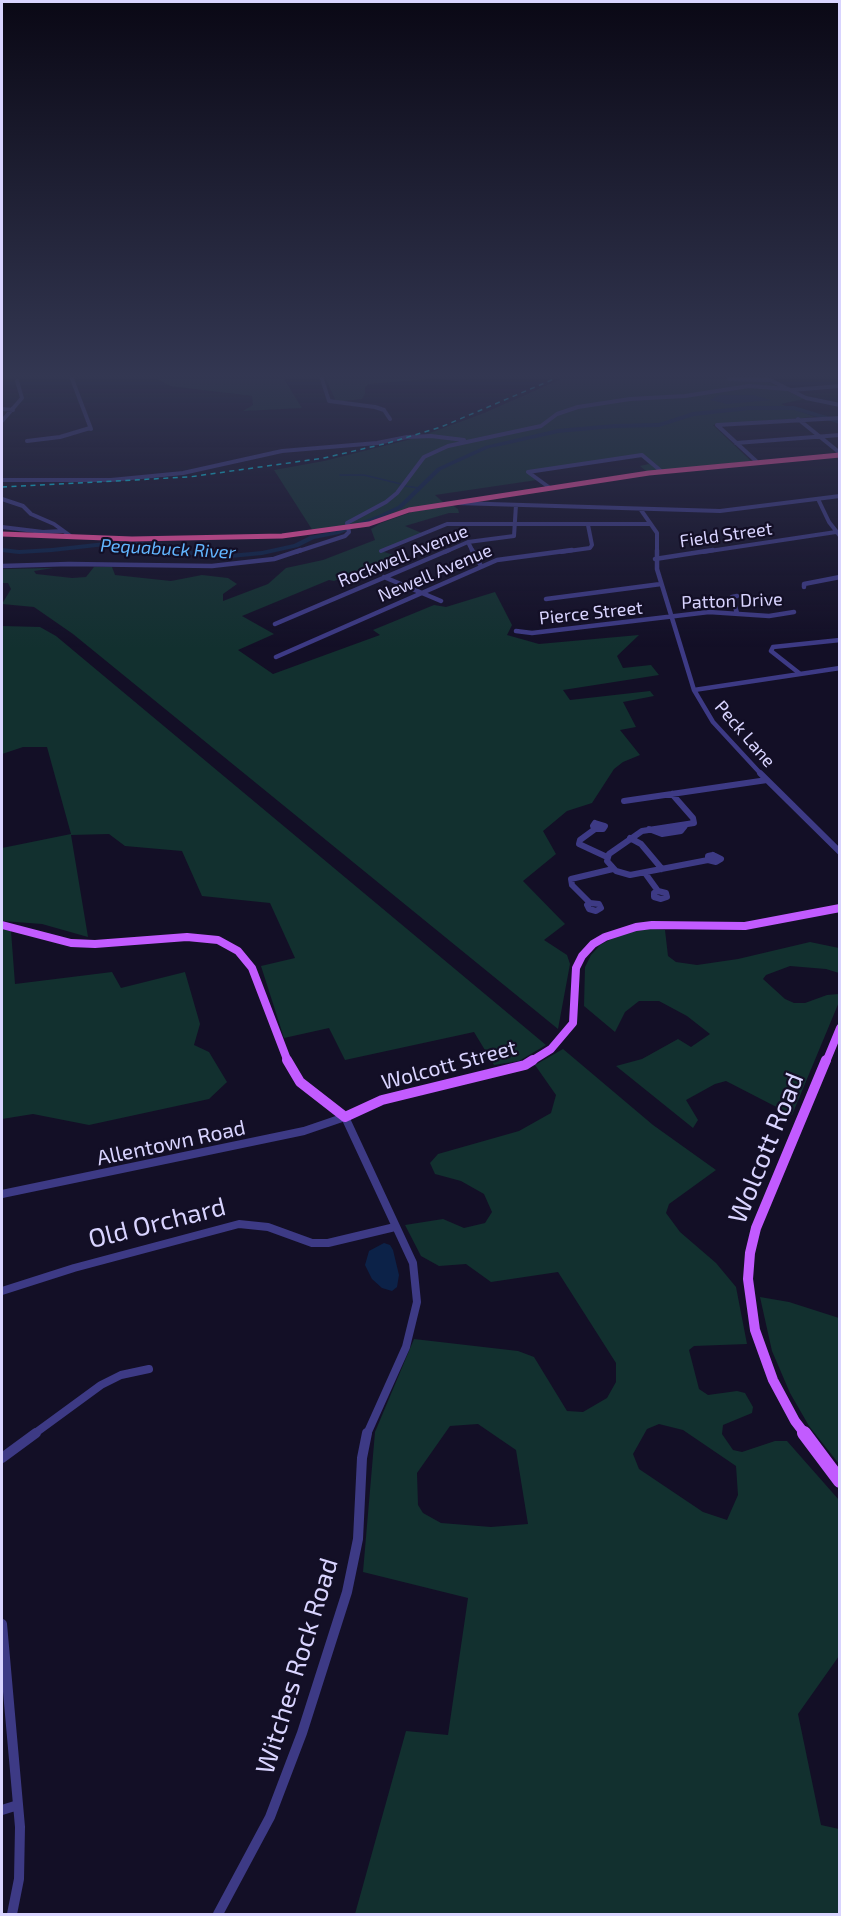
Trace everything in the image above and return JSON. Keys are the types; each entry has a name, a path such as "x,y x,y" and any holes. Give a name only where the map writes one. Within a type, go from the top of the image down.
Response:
{"highway":[{"path":"2,534 202,539 282,536 346,528 409,510 686,468"}],"main road":[{"name":"Wolcott Street","path":"345,1117 382,1100 525,1065 551,1049 573,1023 576,968 582,956 593,944 605,937 636,927 652,925 745,926 840,908"},
{"path":"2,925 71,943 95,944 187,937 218,940 238,951 252,968 284,1055 300,1082 345,1117"},
{"name":"Wolcott Road","path":"840,1028 756,1228 750,1253 748,1279 755,1330 773,1380 795,1421 840,1480"}],"street":[{"path":"2,480 119,479 183,473 204,468"},
{"path":"2,566 69,564 177,566 254,563 345,536 347,523 374,510 397,493 415,468"},
{"path":"550,488 528,472 554,468"},
{"path":"658,468 661,471"},
{"path":"455,503 730,511 840,496"},
{"path":"493,497 503,505"},
{"path":"2,499 23,506 31,514 72,537"},
{"path":"818,499 838,534"},
{"path":"514,523 516,505"},
{"name":"Peck Lane","path":"641,510 657,533 655,559 660,584 694,690 713,722 767,780 840,852"},
{"name":"Rockwell Avenue","path":"275,624 468,542 512,537 514,523"},
{"path":"381,551 447,524 650,524"},
{"name":"Newell Avenue","path":"276,657 481,566 511,557 587,549 592,545 588,525"},
{"path":"2,527 43,532 64,531"},
{"name":"Field Street","path":"655,559 838,534"},
{"path":"468,542 481,566"},
{"path":"384,577 441,601"},
{"path":"804,587 806,584 840,577"},
{"path":"546,599 660,584"},
{"path":"737,596 732,597 737,613"},
{"name":"Patton Drive","path":"670,618 709,612 769,616 794,612"},
{"name":"Pierce Street","path":"516,631 532,633 670,618"},
{"path":"799,673 771,651 773,647 840,640"},
{"path":"694,690 840,668"},
{"path":"624,801 767,780"},
{"path":"607,857 630,838 649,829 692,824 694,820 672,794"},
{"path":"595,829 580,840 579,844 583,848 607,857 613,868 627,875 708,860"},
{"path":"630,838 640,844 662,869"},
{"path":"590,903 572,885 571,879 613,868"},
{"path":"645,873 658,891"},
{"name":"Allentown Road","path":"2,1194 304,1131 345,1117"},
{"name":"Witches Rock Road","path":"218,1914 270,1817 302,1733 347,1592 358,1539 362,1458 369,1426 406,1347 417,1302 413,1263 345,1117"},
{"name":"Old Orchard","path":"2,1291 74,1268 239,1224 268,1227 312,1243 328,1243 395,1227"},
{"path":"2,1458 101,1385 121,1375 149,1369"},
{"path":"2,1624 18,1805 19,1879 12,1914"},
{"path":"2,1810 18,1805"}],"green space":[{"path":"554,468 527,472 537,480 435,495 444,503 362,523 313,531 274,470"},
{"path":"643,468 681,468 647,472"},
{"path":"452,505 458,509 459,513 449,513 405,526 424,534 384,552 397,556 334,581 329,580 242,616 274,634 238,650 273,674 380,635 373,630 434,605 446,607 495,592 512,625 507,635 539,644 639,635 617,656 623,668 651,665 659,675 563,690 570,700 650,691 654,696 623,702 636,727 620,730 640,755 623,762 614,769 592,803 567,811 543,831 556,854 523,881 565,924 544,940 567,955 570,964 558,1029 73,634 34,607 2,604 11,589 8,583 2,583 2,569 53,568 34,571 36,574 72,578 86,577 94,567 112,567 115,575 171,581 202,575 228,578 237,584 223,594 223,601 268,584 286,568 323,560 375,540 371,529 381,523 412,512"},
{"path":"2,626 40,627 56,636 546,1045 519,1061 494,1065 474,1032 345,1060 329,1028 284,1038 261,966 295,958 270,903 202,896 182,851 125,846 109,834 71,835 88,937 42,924 2,921 2,848 71,834 47,747 23,747 2,754"},
{"path":"2,929 11,931 15,984 112,972 121,988 185,972 200,1024 194,1045 209,1052 227,1082 209,1099 89,1125 33,1114 2,1119"},
{"path":"665,930 668,956 676,962 697,965 738,959 810,942 839,948 839,973 826,969 790,966 766,975 763,979 785,999 794,1003 805,1003 827,995 839,994 839,1002 792,1115 726,1081 715,1084 686,1100 698,1120 693,1128 616,1066 642,1059 678,1039 691,1047 710,1034 687,1016 659,1001 639,1001 625,1012 615,1032 584,1006 585,967 591,955 600,945 615,937 632,931"},
{"path":"563,1049 653,1125 716,1170 669,1204 666,1213 680,1232 716,1263 736,1287 747,1344 694,1346 689,1350 699,1389 708,1395 737,1391 745,1393 753,1407 752,1413 723,1425 722,1434 733,1450 742,1452 775,1441 787,1441 839,1500 839,1656 798,1714 821,1825 839,1829 839,1914 355,1914 406,1731 448,1735 468,1598 363,1572 375,1432 414,1339 518,1351 534,1357 567,1411 583,1412 607,1398 616,1382 616,1363 558,1272 491,1282 466,1264 439,1266 421,1256 405,1225 443,1219 464,1228 485,1223 492,1212 484,1194 461,1181 435,1174 430,1163 438,1154 519,1131 551,1113 556,1095 535,1065","holes":["478,1424 516,1450 528,1524 491,1527 441,1523 423,1513 418,1505 417,1473 450,1426","659,1424 683,1430 736,1466 738,1495 727,1520 703,1512 639,1469 633,1454 647,1429"]},
{"path":"760,1297 789,1302 839,1318 839,1464 809,1426 790,1393 772,1351"}],"water":[{"path":"384,1243 390,1245 393,1250 399,1275 397,1287 392,1291 382,1288 372,1279 365,1265 369,1251"}],"waterway":[{"name":"Pequabuck River","path":"2,550 19,552 52,550 114,543 159,545 195,554 230,556 262,553 296,546 312,537 337,533 400,507 440,468"},
{"path":"340,475 364,475 401,484"},
{"path":"405,486 419,488"}],"railway":[{"path":"2,487 189,477 250,468"}]}
